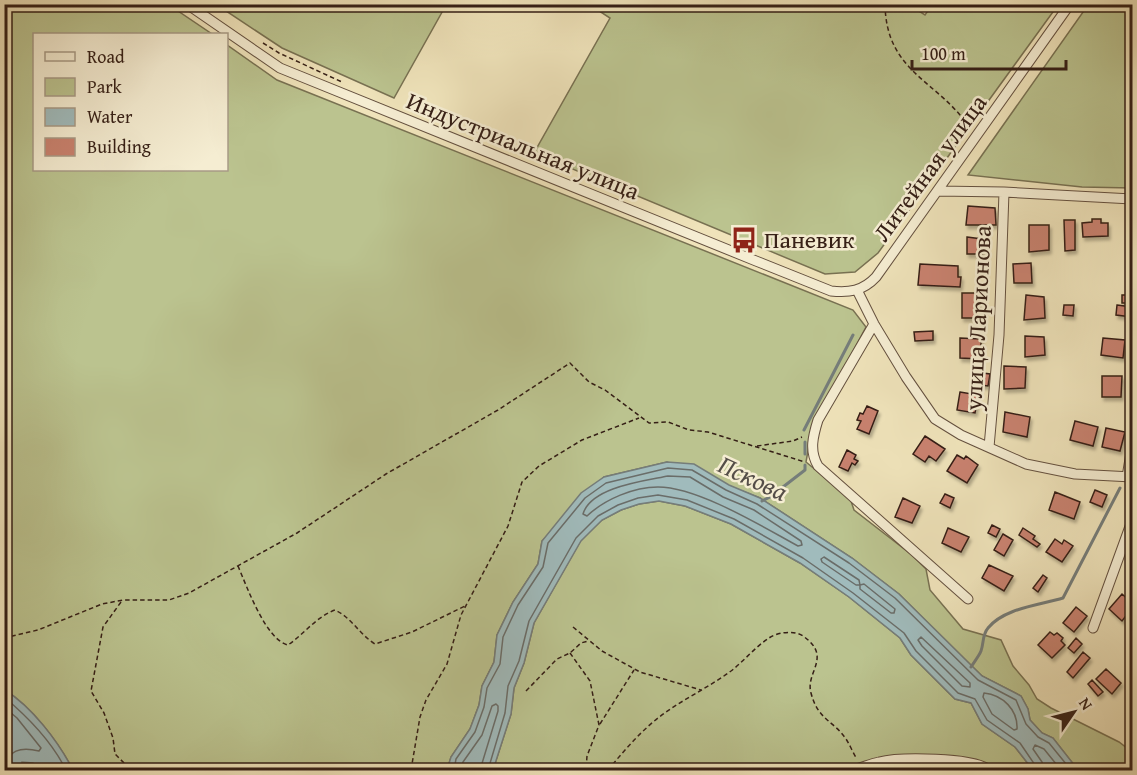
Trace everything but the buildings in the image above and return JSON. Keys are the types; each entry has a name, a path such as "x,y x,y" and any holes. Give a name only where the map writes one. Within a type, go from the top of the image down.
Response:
{"street":[{"name":"Индустриальная улица","path":"187,4 280,68 831,291 857,290"},
{"name":"Литейная улица","path":"857,290 867,286 876,277 1070,4"},
{"path":"938,191 1132,199"},
{"name":"улица Ларионова","path":"989,447 999,335 1004,192"},
{"path":"857,290 874,324 906,377 935,419 961,435 1026,464 1076,474 1130,477 1132,447"},
{"path":"874,324 818,420 812,451 818,466 968,599"},
{"path":"1093,628 1132,521"},
{"path":"857,769 880,761 917,758 974,764 985,767 989,771"}],"path":[{"path":"4,31 12,8 10,4"},
{"path":"885,4 885,18 891,42 909,69 965,120 976,137"},
{"path":"257,39 279,53 348,84"},
{"path":"4,638 38,630 102,604 123,600 169,600 189,593 306,528 386,474 498,410 570,363 589,382 605,390 649,423 668,422 689,430 708,432 818,466"},
{"path":"411,771 420,717 426,700 447,664 461,615 508,526 522,482 539,466 582,440 640,417"},
{"path":"757,447 793,441 814,432"},
{"path":"238,566 255,608 280,643 288,645 308,630 313,623 335,610 351,620 375,644 412,632 466,605"},
{"path":"123,600 104,627 91,691 104,713 116,754 125,764 164,771"},
{"path":"573,627 634,669 702,690"},
{"path":"608,771 629,746 658,718 731,671 769,638 790,632 803,636 814,648 818,657 811,679 810,692 819,714 846,738 857,769"},
{"path":"526,691 557,659 589,640"},
{"path":"570,653 590,681 599,725"},
{"path":"586,771 587,756 599,725 634,669"}],"green space":[{"path":"908,4 925,15 932,5 1058,5 878,253 855,272 825,274 534,153 610,18 590,5"},
{"path":"5,5 169,5 211,33 33,33 33,171 228,171 228,46 277,80 853,310 866,327 812,428 806,462 850,498 854,510 912,555 926,569 930,590 963,629 1001,640 1013,666 1037,699 1119,742 1132,752 1132,770 1078,770 1053,738 1042,733 1030,720 1028,709 1021,696 982,676 899,594 852,558 760,498 667,462 604,477 542,541 538,564 513,602 497,635 494,662 482,686 479,705 470,729 451,757 447,770 73,770 44,726 25,706 5,690"},
{"path":"217,5 446,5 394,98 282,48"},
{"path":"1088,5 1132,5 1132,188 1082,187 968,175"},
{"path":"659,501 685,506 731,524 800,563 849,597 900,638 911,655 955,699 971,703 982,724 1015,747 1033,770 493,770 511,714 514,688 524,663 534,623 581,540 602,520 621,510"}],"water":[{"path":"667,462 694,464 729,485 760,498 852,558 899,594 982,676 1021,696 1028,709 1030,720 1042,733 1053,738 1078,770 1033,770 1015,747 982,724 971,703 955,699 911,655 900,638 849,597 800,563 731,524 685,506 659,501 621,510 602,520 581,541 534,623 524,663 514,688 511,714 493,770 447,770 451,757 470,729 479,705 482,686 494,662 497,635 513,602 538,564 542,541 581,493 604,477"},
{"path":"5,690 25,706 43,726 73,770 38,770 33,763 22,762 21,770 5,770"}],"waterway":[{"path":"804,430 853,335"},
{"path":"805,442 805,454"},
{"name":"Пскова","path":"762,501 805,470 805,465"},
{"path":"971,667 981,651 986,631 995,621 1023,608 1063,598 1120,488"}],"place":[{"name":"Паневик","path":"744,240"}]}
